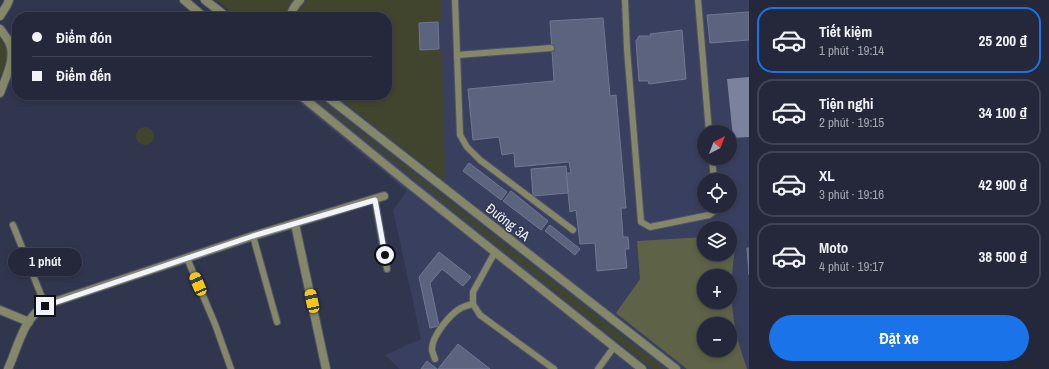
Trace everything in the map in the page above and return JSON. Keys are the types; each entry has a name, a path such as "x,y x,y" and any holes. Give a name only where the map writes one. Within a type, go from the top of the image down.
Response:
{"street":[{"path":"0,16 8,5 9,0"},
{"path":"184,0 198,12"},
{"path":"205,0 221,12"},
{"path":"291,12 296,3 300,0"},
{"path":"0,29 10,43 12,60 0,93"},
{"path":"306,100 642,369"},
{"name":"Đường 3A","path":"331,100 676,369"},
{"path":"10,368 28,322 35,312 45,306 253,236 384,196"},
{"path":"295,224 326,369"},
{"path":"0,310 28,322"}],"lane":[{"path":"455,0 460,135 467,147 480,160 573,230"},
{"path":"624,0 642,222 650,227 709,216 712,213"},
{"path":"698,0 708,125"},
{"path":"457,55 551,48"},
{"path":"375,200 387,269"},
{"path":"13,225 45,306"},
{"path":"253,236 277,322"},
{"path":"495,252 474,292 473,304 480,315 554,369"},
{"path":"187,258 215,324 231,369"},
{"path":"435,358 432,349 435,339 443,324 461,308 473,304"},
{"path":"598,369 614,347"}],"shaded area":[{"path":"749,0 749,369 400,369 385,355 421,339 393,210 407,191 296,100 392,100 392,12 361,12 305,1"},
{"path":"749,77 749,137 737,138 737,125 732,125 727,79"}],"green space":[{"path":"216,0 294,0 288,12 231,12"},
{"path":"307,0 441,0 441,22 419,23 420,50 442,49 445,181 341,100 392,100 392,12 296,12 300,5"},
{"path":"0,37 7,51 2,76 0,75"},
{"path":"316,100 320,100 665,369 653,369"},
{"path":"145,127 151,130 154,136 151,142 145,145 139,142 136,136 139,130"},
{"path":"697,237 697,261 734,261 733,269 697,269 697,309 733,309 734,317 697,317 697,357 737,357 737,336 747,369 687,369 616,313 640,279 637,241"}],"building":[{"path":"749,12 749,40 710,43 707,15"},
{"path":"603,18 610,96 616,95 626,208 621,208 623,237 628,237 629,249 625,249 627,268 597,271 595,243 580,244 576,210 570,212 566,173 571,173 569,162 515,167 514,153 502,155 499,137 473,140 468,89 554,81 550,21"},
{"path":"438,22 439,49 420,50 419,23"},
{"path":"682,30 686,79 649,84 648,81 639,81 636,41 639,36 651,36 650,34"},
{"path":"469,163 507,192 501,200 463,171"},
{"path":"566,166 568,193 533,196 531,169"},
{"path":"511,191 548,221 541,230 503,201"},
{"path":"550,225 580,249 575,255 545,231"},
{"path":"747,248 749,248 749,275"},
{"path":"439,252 471,277 463,286 442,269 430,283 439,326 430,328 419,277"},
{"path":"458,344 490,369 438,369"},
{"path":"427,361 437,369 421,369"}],"route":[{"path":"45,306 253,236 375,200 385,255"}]}
